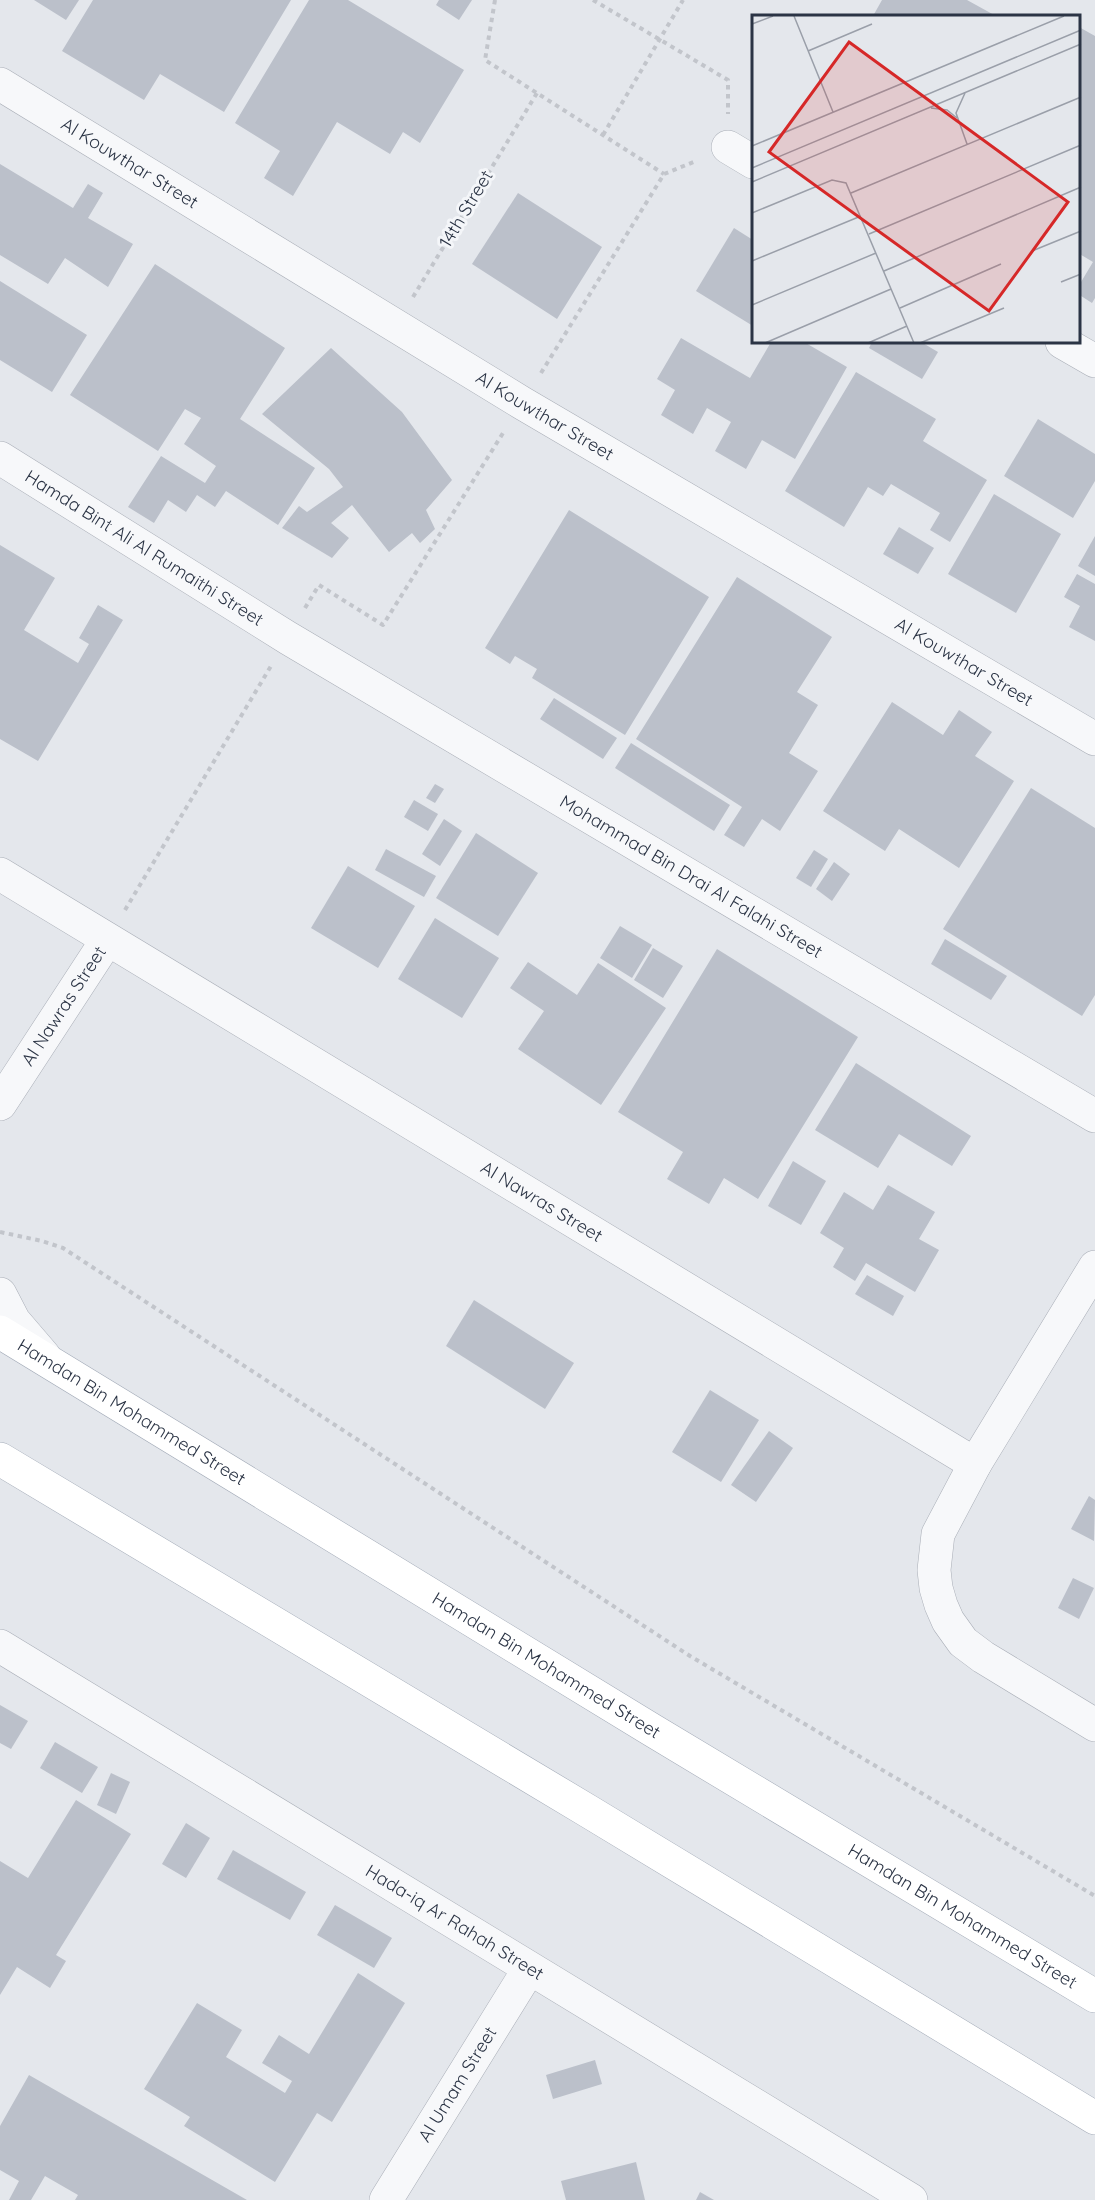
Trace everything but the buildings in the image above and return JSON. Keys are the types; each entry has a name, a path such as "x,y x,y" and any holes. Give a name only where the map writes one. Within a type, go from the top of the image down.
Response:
{"main road":[{"name":"Hamdan Bin Mohammed Street","path":"0,1332 662,1736 1095,1996"},
{"path":"0,1459 1095,2118"}],"street":[{"name":"Al Kouwthar Street","path":"0,84 522,403 1095,739"},
{"path":"1065,344 1095,361"},
{"name":"Hamda Bint Ali Al Rumaithi Street","path":"0,458 288,638"},
{"name":"Mohammad Bin Drai Al Falahi Street","path":"288,638 1095,1116"},
{"name":"Al Nawras Street","path":"0,874 975,1464"},
{"name":"Al Nawras Street","path":"0,1104 107,940"},
{"path":"1090,1289 975,1464 938,1534 934,1552 936,1587 948,1621 963,1642 983,1657 1095,1725"},
{"path":"0,1294 14,1321 49,1362"},
{"name":"Hada-iq Ar Rahah Street","path":"0,1646 911,2200"},
{"name":"Al Umam Street","path":"386,2200 529,1969"}],"path":[{"path":"495,0 485,60 664,174"},
{"path":"593,0 728,80 740,154"},
{"path":"603,135 683,0"},
{"name":"14th Street","path":"395,326 537,93"},
{"path":"107,940 319,585 383,625"},
{"path":"0,1232 63,1248 690,1656 1095,1896"}]}
